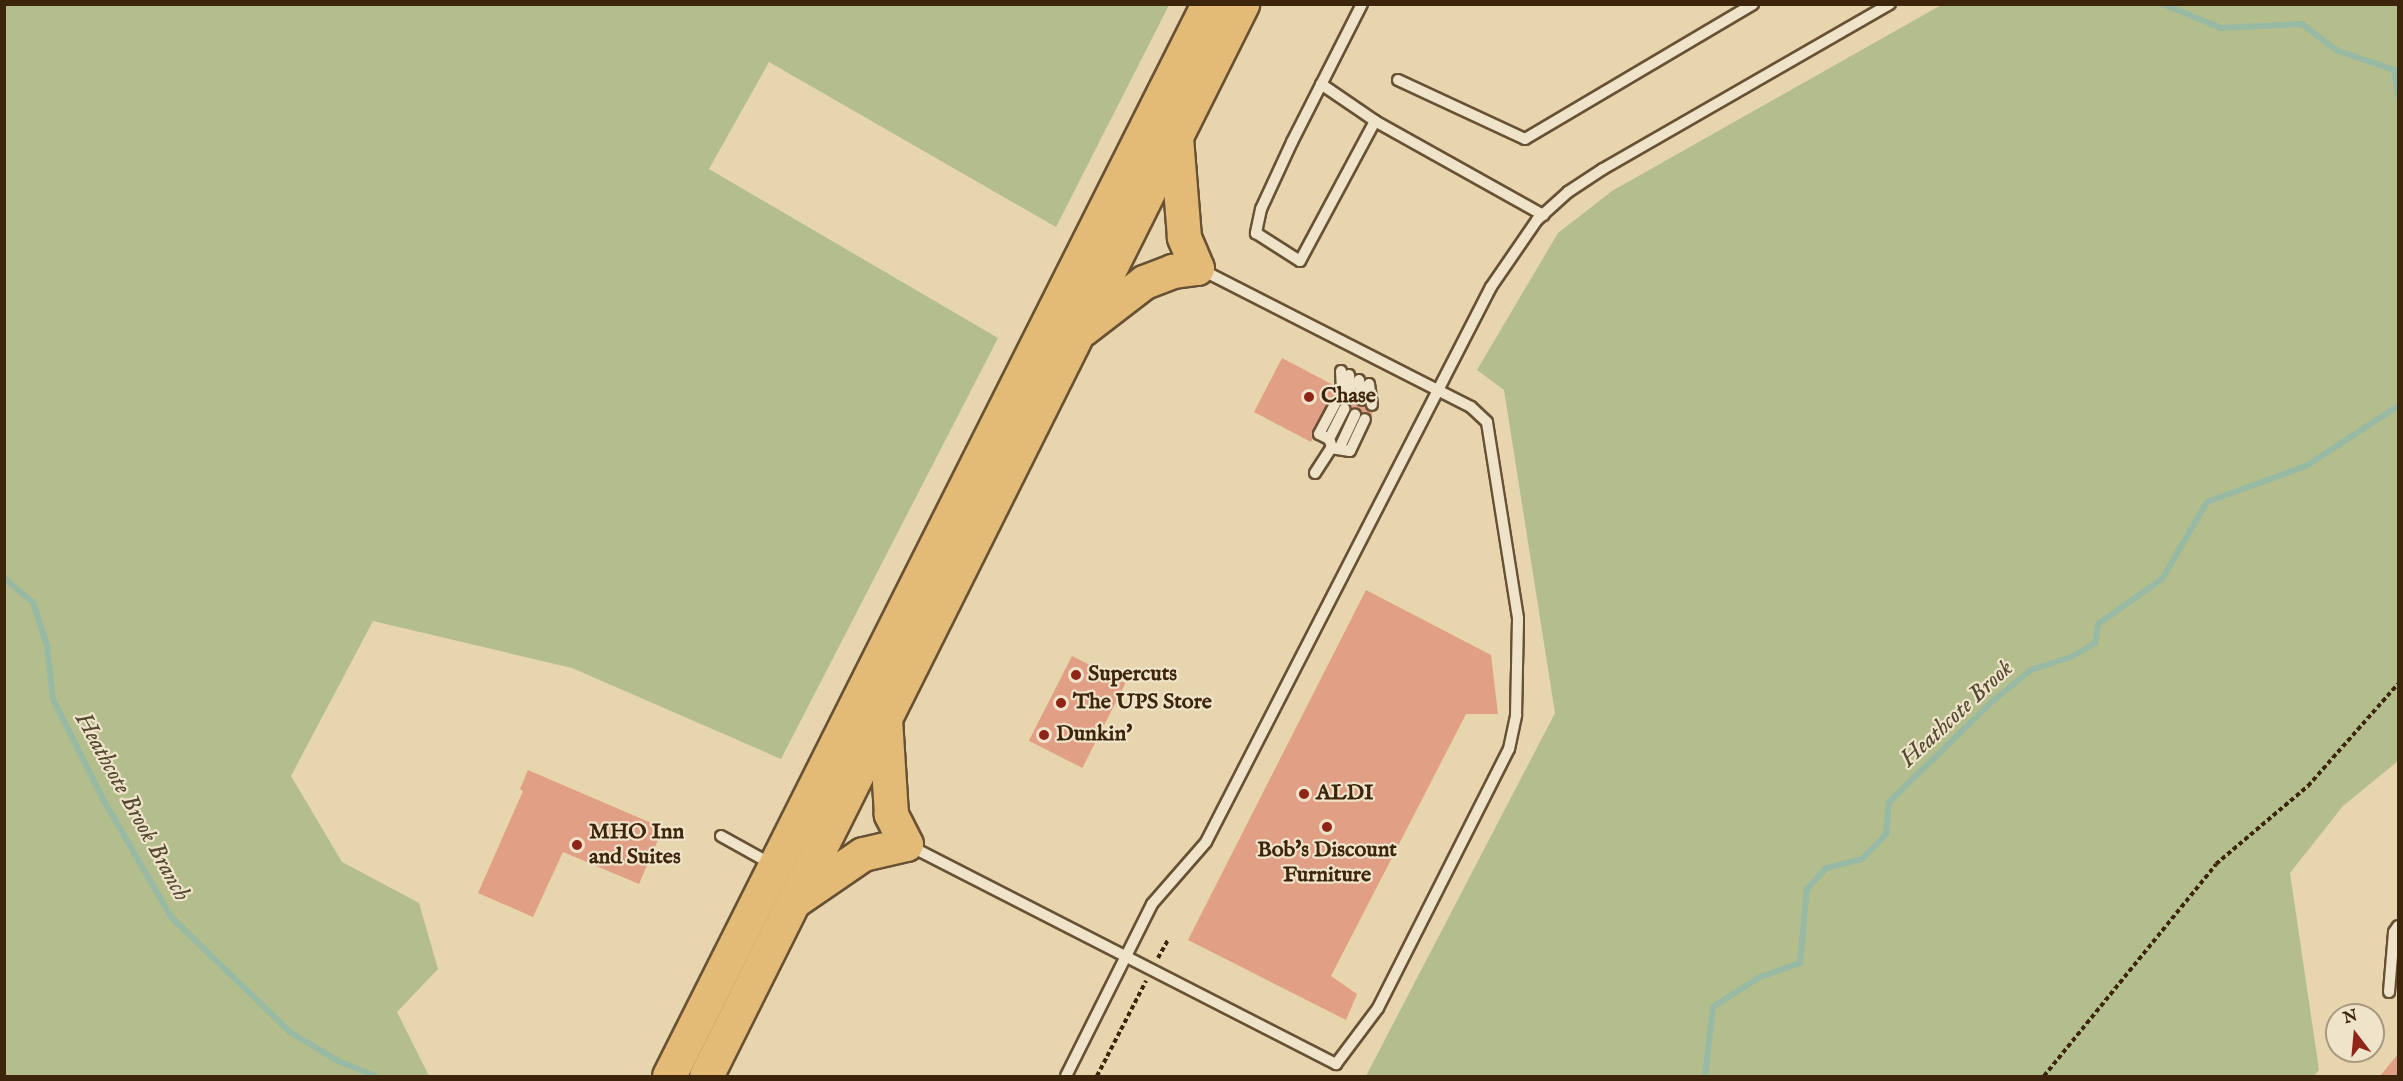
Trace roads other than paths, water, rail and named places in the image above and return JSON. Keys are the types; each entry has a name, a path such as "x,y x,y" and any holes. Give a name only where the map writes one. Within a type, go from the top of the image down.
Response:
{"highway":[{"path":"669,1077 1208,4"},
{"path":"706,1077 1242,4"},
{"path":"1077,334 1144,282 1172,271 1197,268 1184,237 1176,137"},
{"path":"793,902 863,854 906,844 891,814 885,717"}],"lane":[{"path":"1362,4 1261,210 1256,233 1300,261 1375,121"},
{"path":"1398,80 1525,139 1753,4"},
{"path":"1066,1077 1152,904 1206,842 1440,392 1491,287 1543,215 1603,170 1890,4"},
{"path":"1321,84 1375,121 1543,215"},
{"path":"906,844 1336,1064 1378,1008 1509,749 1516,715 1518,618 1487,422 1471,407 1197,268"},
{"path":"1347,392 1355,378 1367,403"},
{"path":"1315,473 1333,445 1340,406"},
{"path":"1333,445 1350,451 1360,417"},
{"path":"721,836 775,866"},
{"path":"2389,992 2394,932 2398,926"}],"waterway":[{"name":"Heathcote Brook","path":"2163,4 2221,28 2302,24 2336,50 2394,70 2398,95"},
{"name":"Heathcote Brook","path":"1705,1076 1713,1007 1760,977 1800,963 1807,889 1826,868 1862,859 1886,834 1889,802 1994,700 2031,670 2071,657 2095,643 2098,624 2162,579 2207,502 2306,466 2398,406"},
{"name":"Heathcote Brook Branch","path":"4,578 33,602 47,646 53,699 103,799 171,917 290,1032 338,1061 375,1076"}],"place":[{"name":"Chase","path":"1309,397"},
{"name":"Supercuts","path":"1076,675"},
{"name":"The UPS Store","path":"1061,703"},
{"name":"Dunkin'","path":"1044,735"},
{"name":"ALDI","path":"1304,794"},
{"name":"Bob's Discount Furniture","path":"1327,827"},
{"name":"MHO Inn and Suites","path":"577,845"}]}
